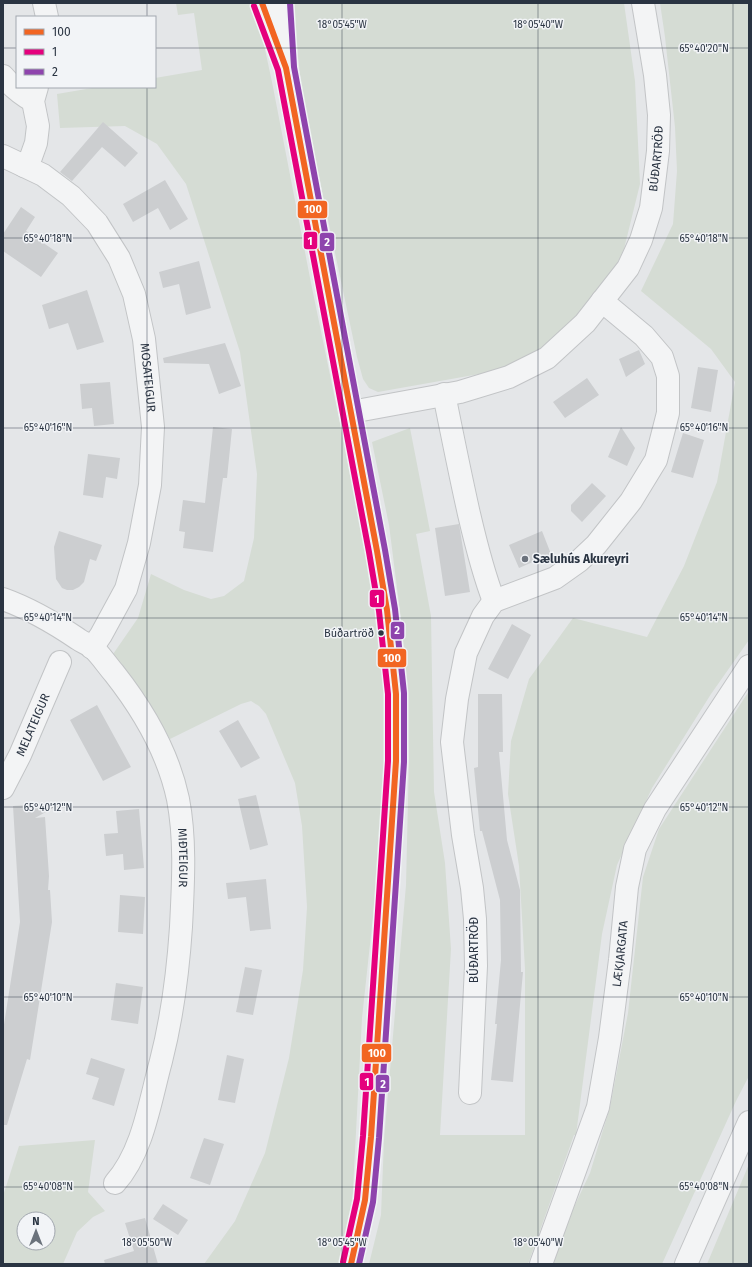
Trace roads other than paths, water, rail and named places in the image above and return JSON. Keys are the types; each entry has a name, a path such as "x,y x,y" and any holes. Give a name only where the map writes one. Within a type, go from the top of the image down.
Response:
{"street":[{"path":"44,3 47,16"},
{"path":"262,3 286,68"},
{"path":"282,3 286,68 377,551 387,610 396,694 396,761 370,1144 365,1200 351,1264"},
{"name":"BÚÐARTRÖÐ","path":"351,412 460,392 509,377 547,358 585,323 628,268 641,240 651,208 658,151 659,115 655,75 643,3"},
{"path":"3,76 10,85 16,87"},
{"path":"18,88 35,94 38,126 36,144 31,157 24,166"},
{"name":"MOSATEIGUR","path":"3,156 44,175 71,196 97,223 119,258 134,294 144,340 153,427 150,485 139,543 126,590 92,648"},
{"path":"444,394 455,455 475,540 485,578 494,601 555,578 579,561 596,545 631,501 656,460 668,413 668,376 662,357 644,336 602,301"},
{"name":"MIÐTEIGUR","path":"3,599 25,607 54,622 92,648 129,692 152,728 168,763 178,800 184,874 178,966 166,1041 138,1146 123,1174 115,1183"},
{"name":"BÚÐARTRÖÐ","path":"470,1093 476,966 475,919 452,742 457,699 466,653 483,616 494,601"},
{"name":"MELATEIGUR","path":"3,788 20,755 60,662"},
{"name":"LÆKJARGATA","path":"541,1264 598,1107 610,1038 620,960 627,887 635,849 655,809 749,666"},
{"path":"686,1264 749,1122"}],"place":[{"name":"Sæluhús Akureyri","path":"525,559"},
{"name":"Búðartröð","path":"381,633"}]}
